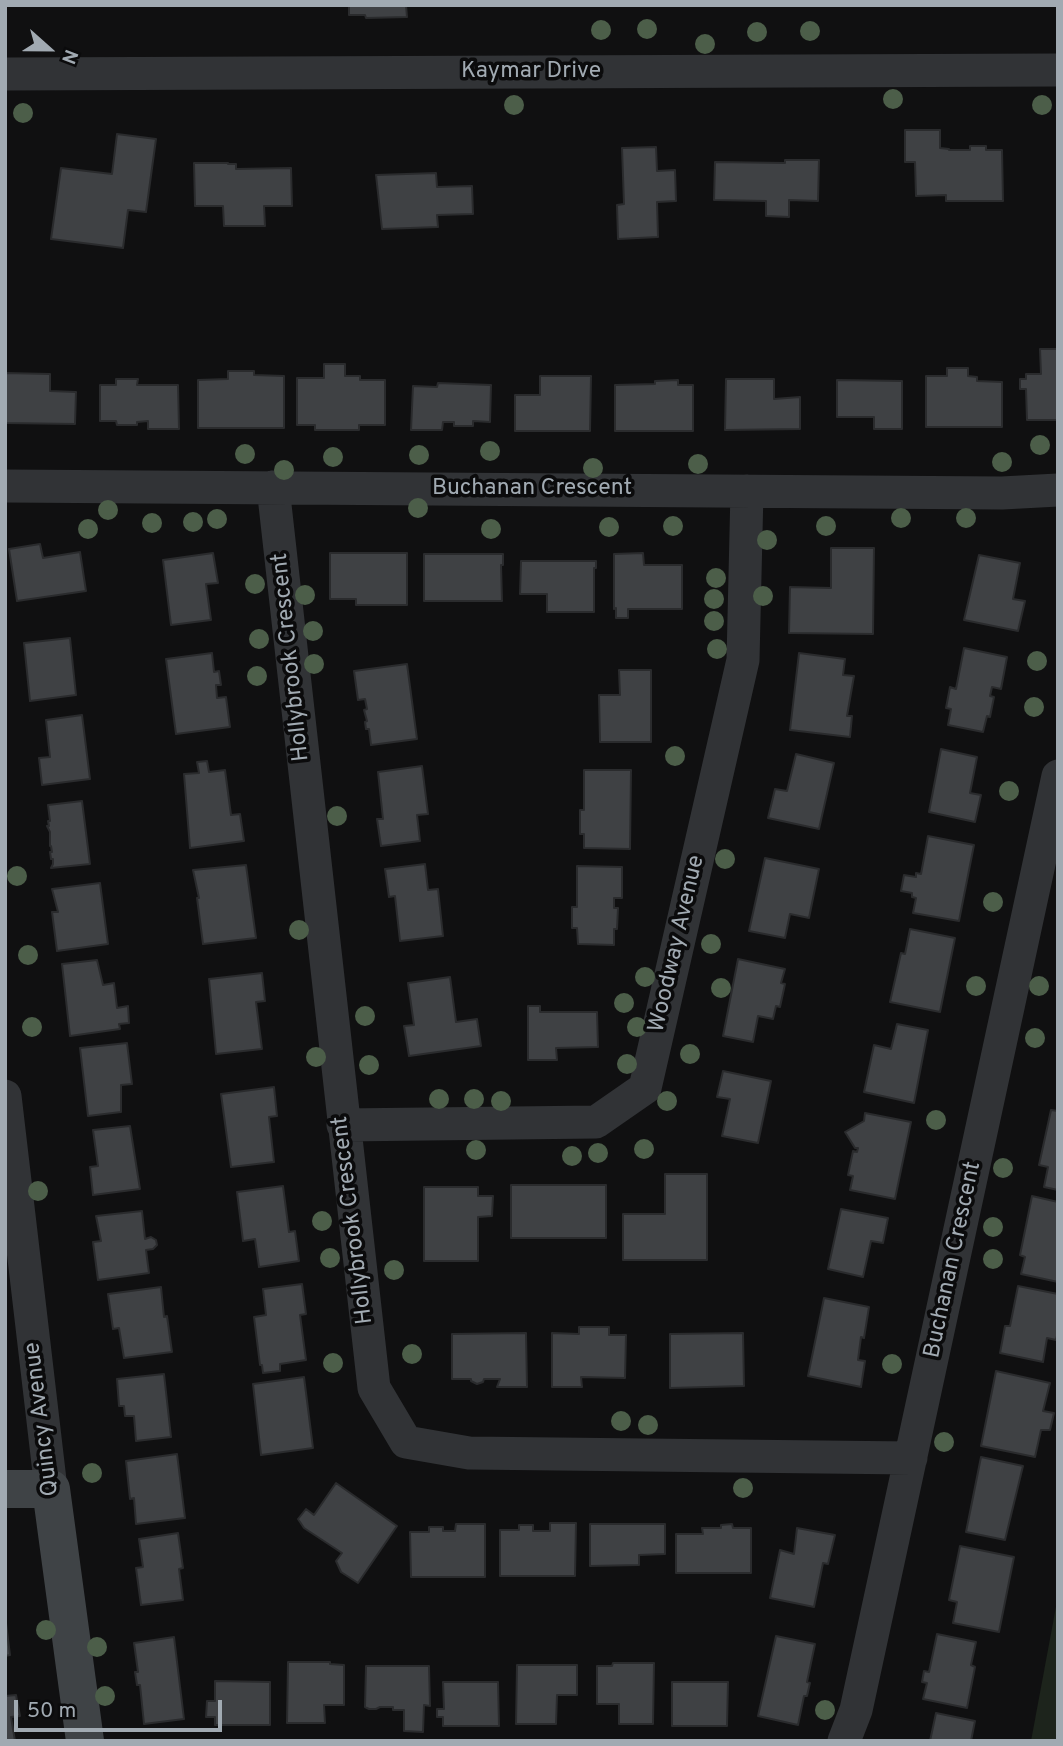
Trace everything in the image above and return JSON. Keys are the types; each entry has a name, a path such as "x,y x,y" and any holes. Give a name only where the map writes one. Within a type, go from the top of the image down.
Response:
{"street":[{"name":"Kaymar Drive","path":"5,74 1058,70"},
{"name":"Buchanan Crescent","path":"5,486 1002,493 1058,490"},
{"name":"Hollybrook Crescent","path":"273,487 374,1388 406,1441 469,1453 911,1458"},
{"name":"Woodway Avenue","path":"343,1125 596,1122 645,1088 743,660 747,491"},
{"name":"Buchanan Crescent","path":"844,1741 856,1710 1058,776"},
{"name":"Quincy Avenue","path":"5,1096 51,1489 85,1741"},
{"path":"5,1489 51,1489"}],"shaded area":[{"path":"1058,1596 1058,1741 1031,1741"}],"building":[{"path":"349,5 406,5 407,17 366,18 365,15 349,15"},
{"path":"905,130 940,130 940,148 949,150 970,150 970,146 986,146 986,150 1002,150 1003,201 946,201 946,195 916,196 915,162 905,162"},
{"path":"117,134 156,139 146,212 128,210 123,248 51,239 61,168 112,174"},
{"path":"656,147 657,171 675,170 676,201 657,202 658,237 618,239 617,205 624,204 622,148"},
{"path":"785,160 819,160 818,201 789,200 789,217 766,216 766,201 714,200 715,162 785,163"},
{"path":"194,163 236,164 236,169 291,168 292,206 264,206 265,226 224,226 223,206 195,206"},
{"path":"436,173 437,187 472,186 473,214 437,215 438,227 382,229 376,175"},
{"path":"1040,349 1058,349 1058,420 1027,420 1026,389 1020,389 1020,379 1026,379 1026,374 1041,374"},
{"path":"324,364 345,364 345,376 360,376 360,380 385,380 385,425 359,425 359,430 315,430 315,425 297,425 297,378 324,378"},
{"path":"947,368 968,368 968,376 977,377 977,381 1002,382 1002,427 926,427 926,376 947,376"},
{"path":"228,371 254,371 254,375 284,376 284,428 198,428 198,380 228,379"},
{"path":"5,373 50,374 50,391 76,392 75,424 5,423"},
{"path":"540,376 591,376 590,431 515,431 515,395 540,395"},
{"path":"116,379 138,379 137,385 178,385 179,429 148,429 148,421 137,422 137,425 117,425 116,421 100,421 100,385 116,385"},
{"path":"726,379 774,379 774,399 800,397 800,429 725,430"},
{"path":"678,380 678,385 693,385 693,431 615,431 615,385 655,384 655,381"},
{"path":"837,380 902,381 902,429 874,429 874,417 837,417"},
{"path":"438,383 491,385 490,422 473,421 473,426 454,426 454,422 443,422 442,430 411,430 413,386 437,387"},
{"path":"40,544 43,558 80,552 86,591 17,601 9,549"},
{"path":"831,548 874,548 873,634 789,633 790,587 831,588"},
{"path":"213,553 218,583 206,584 211,620 171,625 163,560"},
{"path":"330,553 407,553 407,605 356,605 356,599 330,599"},
{"path":"643,553 644,565 682,565 682,609 628,609 628,618 616,618 614,554"},
{"path":"424,554 503,554 502,601 424,601"},
{"path":"979,555 1020,563 1013,599 1025,601 1018,631 964,620"},
{"path":"521,561 596,561 594,612 547,612 547,594 520,594"},
{"path":"70,638 76,695 30,701 24,643"},
{"path":"964,648 1007,657 1001,689 992,687 990,696 994,697 990,717 987,716 983,732 948,725 951,709 946,708 950,687 956,689"},
{"path":"212,653 214,672 219,671 221,685 216,685 217,698 226,697 230,727 176,734 166,659"},
{"path":"799,653 845,659 843,675 854,676 847,716 852,716 850,737 790,730"},
{"path":"407,664 417,739 371,745 369,729 366,729 365,722 365,699 358,700 354,671"},
{"path":"619,670 651,670 651,742 600,742 599,695 620,695"},
{"path":"82,715 90,779 42,785 39,758 50,757 46,720"},
{"path":"941,749 977,757 970,793 981,795 975,822 929,812"},
{"path":"796,754 834,763 819,829 768,818 775,789 787,791"},
{"path":"207,761 209,772 225,770 231,815 240,814 244,841 190,848 184,774 199,773 197,762"},
{"path":"422,766 428,814 417,815 420,841 381,846 377,819 383,819 378,772"},
{"path":"584,770 631,770 630,849 584,848 584,834 580,834 580,810 584,810"},
{"path":"82,801 90,864 51,868 53,859 47,826 50,821 48,805"},
{"path":"928,836 974,845 959,921 913,913 916,898 912,897 912,893 901,891 904,875 916,877 916,873 921,874"},
{"path":"765,858 819,869 809,918 790,914 785,938 749,931"},
{"path":"425,864 428,890 438,889 443,936 400,941 395,896 389,897 385,869"},
{"path":"246,865 256,938 203,944 199,898 193,870"},
{"path":"577,866 622,867 622,898 614,898 614,908 618,908 614,945 578,944 577,928 572,928 572,907 577,907"},
{"path":"100,883 108,944 57,951 52,912 58,912 52,889"},
{"path":"910,929 955,938 940,1012 890,1002 901,953 905,954"},
{"path":"738,959 785,969 781,983 785,984 780,1007 776,1006 773,1019 758,1016 753,1042 723,1036"},
{"path":"97,960 103,985 114,983 117,1008 128,1006 129,1023 119,1024 120,1029 70,1036 62,964"},
{"path":"262,973 265,1001 256,1002 262,1049 216,1054 209,979"},
{"path":"450,977 456,1022 477,1019 481,1046 409,1056 404,1026 414,1025 408,983"},
{"path":"528,1006 540,1006 540,1012 597,1012 598,1047 556,1048 557,1060 528,1060"},
{"path":"897,1024 928,1030 914,1103 864,1092 874,1045 891,1049"},
{"path":"127,1043 132,1084 121,1085 121,1112 88,1116 80,1048"},
{"path":"723,1071 771,1081 758,1143 722,1136 730,1099 717,1097"},
{"path":"274,1087 277,1116 269,1117 274,1162 231,1167 221,1094"},
{"path":"1051,1110 1058,1111 1058,1190 1044,1187 1048,1167 1039,1165"},
{"path":"865,1113 911,1122 895,1199 850,1190 853,1176 848,1175 853,1151 857,1152 858,1148 855,1148 845,1132 864,1121"},
{"path":"130,1126 140,1189 93,1195 90,1167 98,1166 93,1130"},
{"path":"665,1174 707,1174 707,1260 623,1260 623,1214 665,1214"},
{"path":"511,1185 606,1185 606,1238 511,1238"},
{"path":"283,1186 289,1232 295,1231 299,1261 259,1267 255,1239 243,1241 237,1192"},
{"path":"424,1187 478,1187 478,1196 493,1196 492,1216 478,1217 478,1261 424,1261"},
{"path":"1032,1196 1058,1202 1058,1282 1021,1274 1025,1257 1020,1255"},
{"path":"841,1209 888,1218 883,1243 871,1241 863,1277 828,1269"},
{"path":"142,1211 145,1239 151,1237 156,1240 157,1245 146,1250 149,1273 98,1280 93,1242 101,1241 96,1216"},
{"path":"302,1284 306,1314 300,1315 306,1360 280,1364 280,1371 263,1373 254,1317 266,1315 263,1289"},
{"path":"1018,1286 1058,1294 1058,1332 1056,1340 1047,1338 1043,1362 1000,1353 1005,1326 1010,1326"},
{"path":"161,1287 172,1352 124,1358 119,1328 113,1329 108,1294"},
{"path":"824,1298 869,1307 858,1360 865,1361 861,1387 808,1376"},
{"path":"579,1327 609,1327 609,1335 626,1335 625,1378 581,1377 582,1387 552,1387 552,1333 579,1334"},
{"path":"526,1333 527,1387 497,1387 500,1379 484,1379 477,1384 471,1379 452,1379 452,1334"},
{"path":"743,1333 744,1386 670,1388 670,1334"},
{"path":"996,1371 1050,1383 1043,1411 1054,1413 1050,1430 1041,1430 1035,1457 981,1446"},
{"path":"164,1374 171,1437 136,1441 134,1416 125,1416 124,1406 119,1406 117,1379"},
{"path":"304,1377 313,1448 261,1455 253,1384"},
{"path":"177,1454 185,1518 136,1524 134,1498 130,1499 126,1461"},
{"path":"981,1457 1023,1466 1005,1540 966,1532"},
{"path":"336,1483 397,1526 358,1583 341,1572 336,1561 342,1553 304,1528 298,1519 306,1509 314,1515"},
{"path":"550,1523 576,1523 575,1576 500,1576 500,1530 519,1530 519,1525 533,1525 533,1531 550,1531"},
{"path":"456,1524 485,1524 485,1577 411,1577 410,1532 429,1532 429,1527 443,1527 443,1531 455,1531"},
{"path":"590,1524 665,1524 665,1554 639,1555 639,1565 590,1566"},
{"path":"732,1524 733,1528 751,1528 751,1573 676,1573 676,1534 703,1534 702,1528 721,1528 721,1525"},
{"path":"797,1528 835,1535 828,1564 823,1563 814,1607 770,1598 780,1550 794,1554"},
{"path":"178,1533 183,1568 179,1569 183,1600 141,1605 136,1568 143,1567 139,1539"},
{"path":"960,1546 1014,1557 999,1632 953,1623 957,1602 949,1600"},
{"path":"5,1615 10,1655 5,1656"},
{"path":"937,1634 976,1642 971,1665 975,1667 967,1708 923,1699 927,1683 922,1682 924,1671 929,1672"},
{"path":"776,1636 815,1644 807,1682 810,1683 807,1696 804,1696 798,1725 758,1716"},
{"path":"174,1637 184,1719 144,1724 140,1685 137,1685 135,1672 138,1672 134,1643"},
{"path":"288,1662 330,1662 344,1665 344,1705 324,1705 325,1723 287,1723"},
{"path":"613,1663 654,1663 653,1724 619,1724 619,1704 597,1704 597,1666 612,1666"},
{"path":"517,1665 577,1665 577,1695 557,1695 556,1724 516,1724"},
{"path":"366,1666 429,1666 430,1706 424,1705 423,1732 404,1731 404,1710 393,1710 393,1707 365,1707"},
{"path":"215,1681 270,1682 270,1725 215,1725 215,1717 206,1717 207,1701 215,1701"},
{"path":"443,1682 498,1682 499,1726 443,1726 443,1717 437,1717 437,1709 444,1709"},
{"path":"672,1682 728,1682 727,1726 672,1726"},
{"path":"16,1695 20,1716 11,1717 15,1741 5,1741 5,1696"},
{"path":"936,1713 975,1721 971,1741 930,1741"}]}
